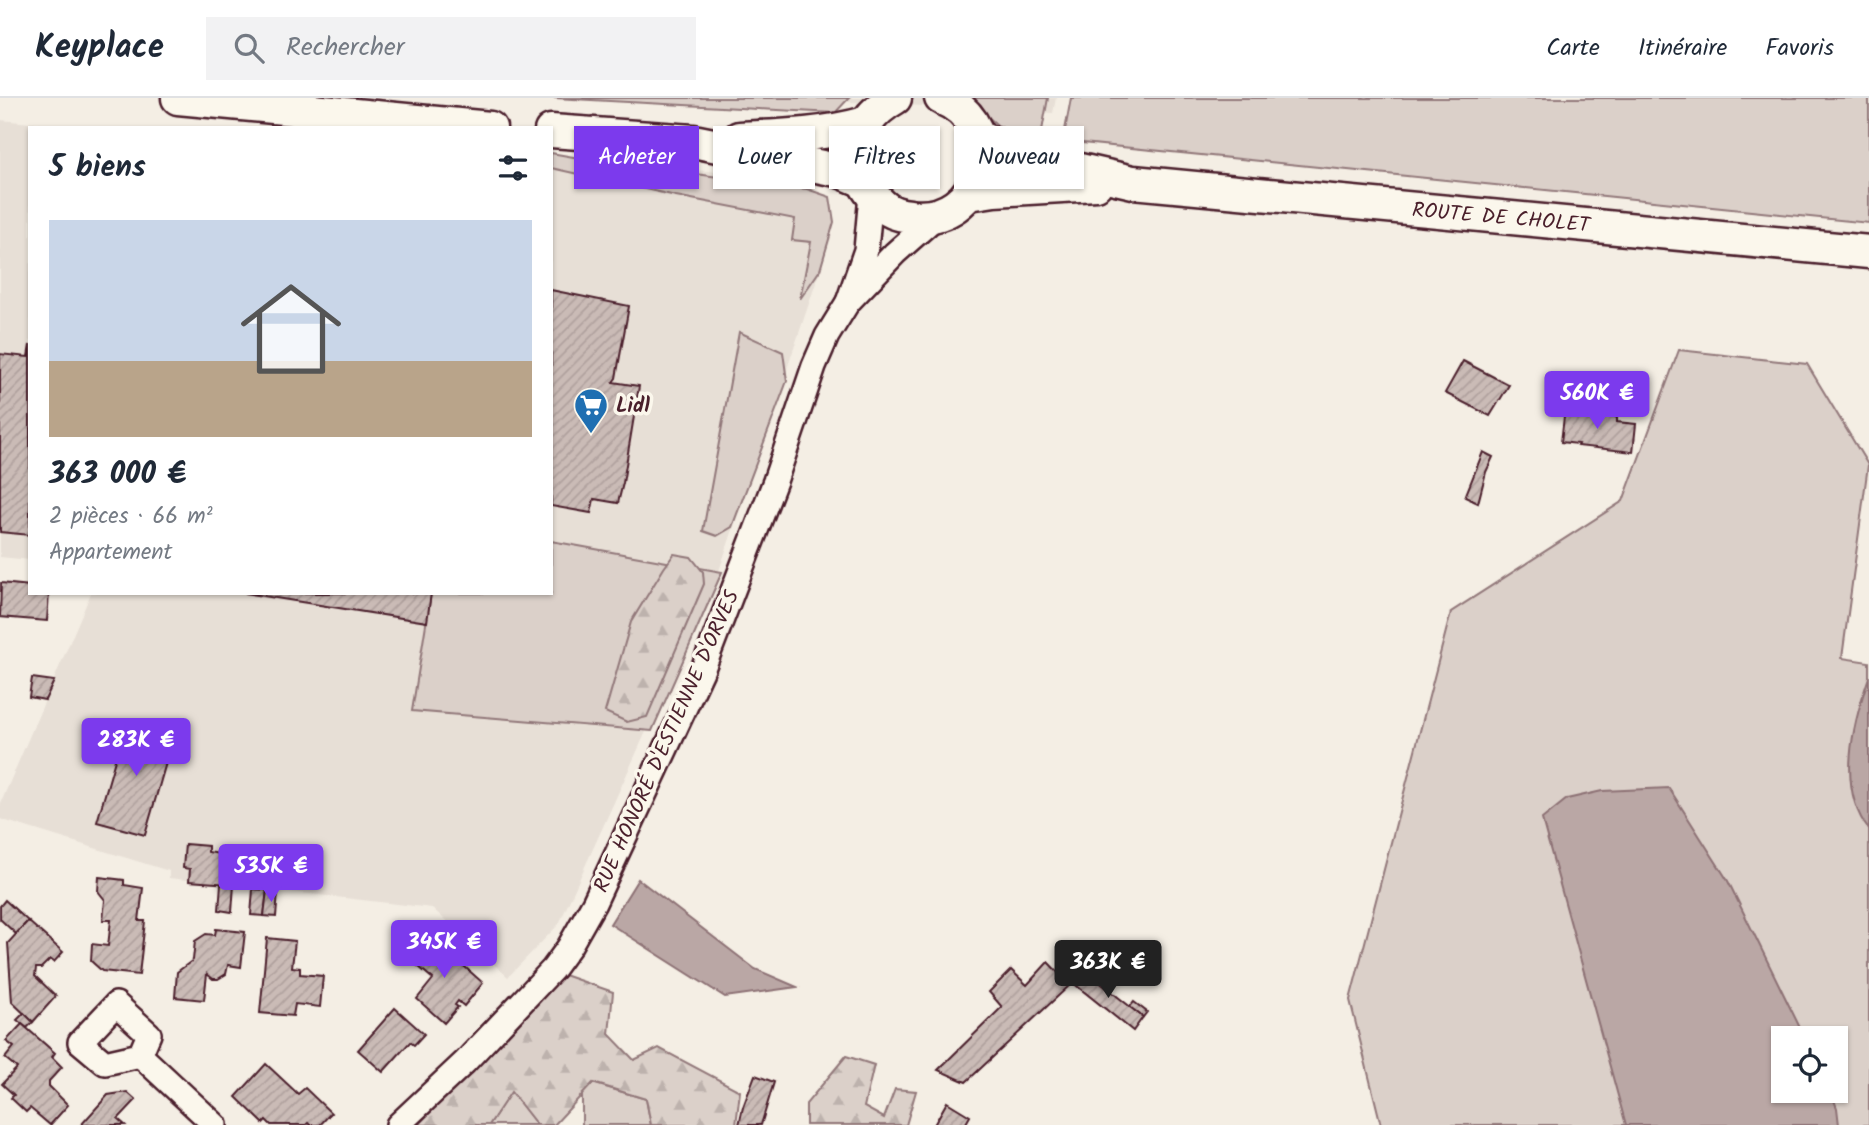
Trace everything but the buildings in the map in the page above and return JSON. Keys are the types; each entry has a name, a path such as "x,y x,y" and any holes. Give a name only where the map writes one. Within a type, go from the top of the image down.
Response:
{"main road":[{"path":"178,98 469,126"},
{"path":"865,126 874,113 895,98"},
{"path":"941,98 963,111 974,126"},
{"path":"699,141 794,136 838,131 866,123"},
{"path":"553,131 574,133"},
{"path":"699,142 829,169"},
{"name":"ROUTE DE CHOLET","path":"1084,171 1133,182 1869,252"},
{"name":"ROUTE DE CHOLET","path":"969,194 1133,182"},
{"path":"868,189 884,207 901,215 919,218 938,215 955,207 972,189"}],"street":[{"name":"RUE HONORÉ D'ESTIENNE D'ORVES","path":"848,302 866,250 866,189"},
{"name":"RUE HONORÉ D'ESTIENNE D'ORVES","path":"398,1125 466,1062 553,969 569,947 594,903 702,671 827,336 848,302 895,253 938,215"},
{"path":"140,1055 215,1125"}],"shaded area":[{"path":"776,98 1056,98 1053,113"},
{"path":"0,120 62,126 28,126 28,560 0,557"},
{"path":"553,162 574,163 574,189 699,189 699,170 713,171 713,189 803,189 831,238 720,568 559,924 508,977 432,908 169,878 169,871 0,819 0,805 90,595 553,595"},
{"path":"1869,677 1869,830 1859,813 1850,775 1853,735"},
{"path":"1669,788 1728,881 1799,1026 1771,1026 1771,1103 1835,1103 1839,1125 1626,1125 1542,819 1567,799 1602,791"},
{"path":"638,879 755,969 797,987 725,997 610,924"}],"green space":[{"path":"554,98 849,98 835,113"},
{"path":"967,98 1048,98 1043,126 998,126"},
{"path":"1071,98 1869,98 1869,223 1084,143 1084,126 1066,126"},
{"path":"553,153 574,157 574,173 553,168"},
{"path":"699,174 713,176 713,189 807,189 830,197 834,222 820,270 800,299 811,242 792,240 795,219 645,189 699,189"},
{"path":"739,332 783,352 787,381 732,527 717,536 703,531"},
{"path":"1679,350 1807,364 1868,465 1842,658 1869,662 1869,1125 1381,1125 1350,1000 1451,612 1623,501"},
{"path":"553,541 722,572 652,731 412,711 431,595 553,595"},
{"path":"674,554 691,557 703,572 704,584 647,717 627,722 605,712 631,622"},
{"path":"558,973 613,992 609,1034 634,1060 659,1048 740,1091 736,1125 651,1125 646,1099 593,1083 554,1125 537,1125 511,1092 489,1125 418,1125"},
{"path":"846,1056 874,1065 864,1107 884,1118 895,1089 916,1091 906,1125 806,1125 806,1104"},
{"path":"592,1083 646,1099 651,1125 582,1125 582,1094"},
{"path":"511,1091 537,1125 489,1125"}],"place":[{"name":"Lidl","path":"591,435"}]}
